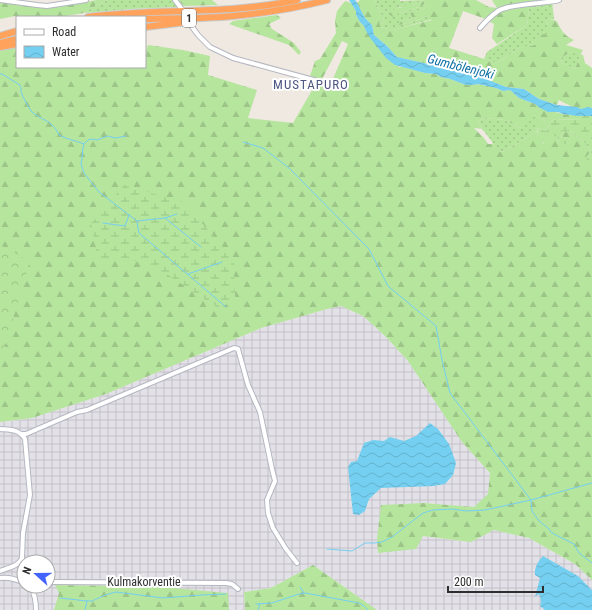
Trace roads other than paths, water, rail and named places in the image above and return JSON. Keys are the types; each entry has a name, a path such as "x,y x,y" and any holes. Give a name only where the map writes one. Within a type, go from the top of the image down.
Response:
{"highway":[{"name":"1","path":"96,16 119,13 246,8 297,0"},
{"name":"1","path":"146,19 233,16 290,8 327,0"},
{"path":"146,27 233,16"},
{"path":"0,36 16,31"},
{"path":"0,43 16,38"},
{"path":"0,47 16,44"}],"street":[{"path":"0,0 47,6 86,0"},
{"path":"175,0 181,8"},
{"path":"480,28 498,10 503,8 559,0"},
{"path":"190,24 210,47 233,58 332,85"},
{"path":"0,429 17,431 22,434 26,434 234,348 238,349 248,385 260,412 274,475 275,481 267,500 268,513 273,528 297,563"},
{"path":"0,570 18,564 22,558 23,533 30,495 26,446 22,434"},
{"path":"0,578 6,577 16,579"},
{"name":"Kulmakorventie","path":"56,582 226,582 232,584 238,590"},
{"path":"35,594 36,610"}],"water":[{"path":"349,0 356,1 365,18 372,25 374,35 397,57 473,74 506,87 524,89 539,99 557,105 577,107 581,109 588,107 592,108 592,116 578,116 558,112 548,112 535,104 519,98 510,90 503,91 478,84 466,85 436,74 425,73 395,65 386,58 371,39 356,15 356,11"},
{"path":"430,423 438,429 449,444 456,463 453,475 445,484 433,486 381,488 369,499 365,511 359,515 353,514 348,467 351,462 357,461 364,443 373,440 384,441 390,437 404,441 416,436"},
{"path":"543,556 578,576 592,590 592,610 545,610 540,606 540,596 538,594 535,597 540,578 535,575 535,570"}],"waterway":[{"path":"0,74 20,85 21,93 31,111 50,123 59,135 84,144"},
{"path":"126,136 115,138 108,136 97,140 88,140 83,147 81,164 84,173 99,192 137,221"},
{"path":"243,142 263,148 289,168 369,249 388,286 436,326 450,393 531,500 532,511 539,521 552,533 574,544 579,553 592,563"},
{"path":"137,221 165,218 177,214"},
{"path":"103,223 125,226 129,215"},
{"path":"165,218 201,247"},
{"path":"137,222 139,233 226,307"},
{"path":"188,274 222,262"},
{"path":"327,549 352,551 365,543 382,542 392,537 423,513 433,510 485,510 531,500 592,483"},
{"path":"300,587 304,593"},
{"path":"60,598 92,601 116,592 163,598 226,594"},
{"path":"256,604 272,603 305,593 359,603 368,610"},
{"path":"85,610 87,601"},
{"path":"258,610 260,604"}],"district":[{"name":"MUSTAPURO","path":"311,84"}],"water label":[{"name":"Gumbölenjoki","path":"461,66"}]}
